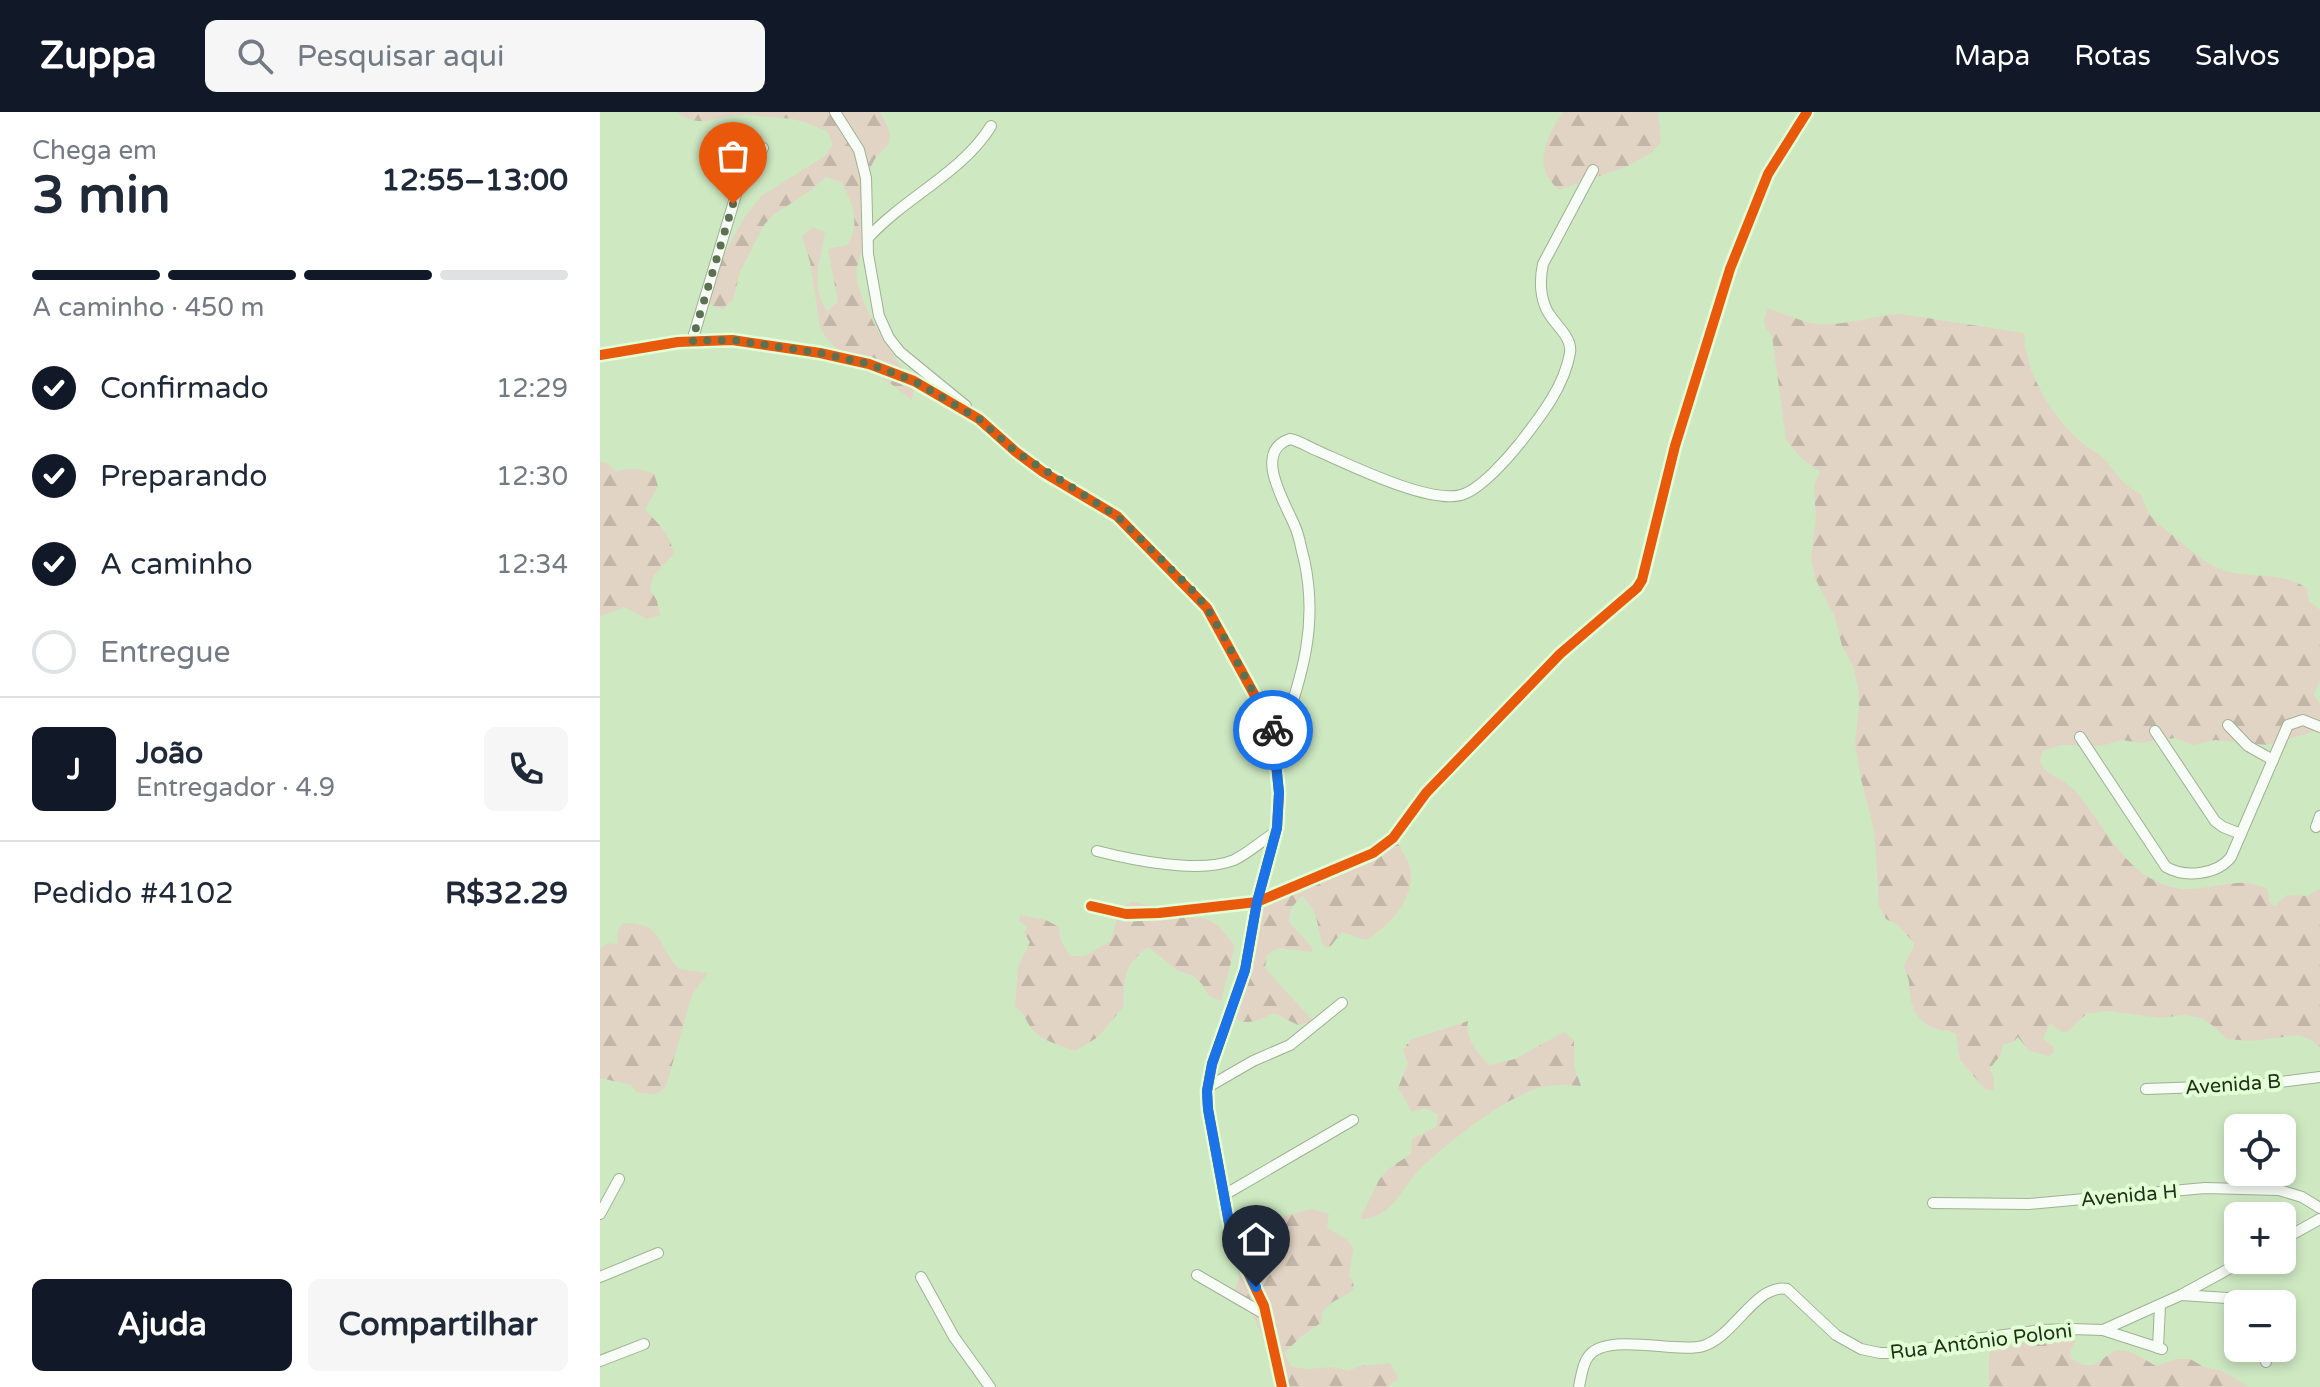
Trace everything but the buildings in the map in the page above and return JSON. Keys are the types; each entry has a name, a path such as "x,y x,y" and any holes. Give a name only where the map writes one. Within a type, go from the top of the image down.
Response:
{"street":[{"path":"835,112 859,150 866,178 872,282 879,316 889,338 900,352 1016,452 1117,516 1191,589 1219,628 1272,727 1279,793 1276,832 1257,902 1245,970 1212,1064 1208,1109 1232,1239 1266,1315 1282,1387"},
{"path":"1091,906 1126,914 1257,902 1373,853 1385,845 1426,793 1560,654 1637,588 1642,580 1675,446 1730,269 1768,174 1807,112"},
{"path":"868,238 887,217 972,153 991,126"},
{"path":"692,341 738,188 763,148"},
{"path":"1276,751 1305,659 1311,628 1311,598 1298,533 1273,472 1273,452 1279,444 1290,439 1418,492 1449,496 1462,495 1473,489 1514,450 1539,419 1551,401 1566,364 1569,343 1545,307 1541,276 1543,264 1593,170"},
{"path":"600,355 692,341 732,340 820,353 869,364 914,381 979,419"},
{"path":"2080,737 2163,864 2169,870 2213,872 2231,857 2288,725 2303,720 2320,727"},
{"path":"2228,725 2248,746 2273,760"},
{"path":"2155,731 2215,821 2241,834"},
{"path":"1097,851 1144,863 1221,863 1234,860 1276,832"},
{"path":"1208,1087 1253,1061 1290,1045 1342,1003"},
{"name":"Avenida B","path":"2146,1089 2257,1085 2320,1077"},
{"path":"1224,1195 1353,1120"},
{"path":"600,1214 619,1179"},
{"name":"Avenida H","path":"1933,1203 2029,1204 2205,1188 2279,1190 2302,1197 2320,1208"},
{"path":"2296,1232 2320,1219"},
{"path":"600,1277 658,1253"},
{"path":"2103,1330 2181,1295 2224,1271"},
{"path":"1197,1275 1266,1315"},
{"path":"2215,1276 2218,1298"},
{"path":"921,1277 954,1337 990,1387"},
{"name":"Rua Antônio Poloni","path":"1579,1387 1586,1361 1594,1351 1607,1347 1653,1345 1700,1347 1719,1339 1763,1295 1781,1288 1787,1289 1836,1335 1861,1349 1880,1353 1908,1353 1967,1340 2042,1330 2103,1330 2160,1348 2160,1305"},
{"path":"2181,1295 2224,1298"},
{"path":"600,1361 644,1344"}],"green space":[{"path":"677,112 880,112 890,135 887,146 870,170 868,184 872,218 859,258 857,279 873,322 914,387 912,400 870,368 839,351 820,327 810,262 802,236 813,227 825,232 817,282 827,311 838,302 828,249 847,245 854,229 852,206 841,182 826,177 773,215 764,225 740,272 733,300 722,309 709,304 702,292 713,267 761,196 825,156 833,144 827,131 792,119 739,115 703,121 686,118"},
{"path":"1563,112 1658,112 1661,142 1652,152 1628,166 1559,190 1550,181 1543,162 1551,132"},
{"path":"1768,308 1811,323 1834,324 1901,314 2024,333 2030,365 2052,410 2129,487 2141,494 2156,522 2196,555 2223,570 2286,579 2307,588 2309,601 2320,610 2320,679 2314,695 2320,704 2320,730 2268,745 2215,740 2193,745 2175,738 2140,743 2122,740 2101,746 2060,745 2043,751 2040,760 2044,769 2074,790 2126,858 2152,879 2168,886 2189,889 2251,883 2267,888 2270,903 2275,906 2287,895 2307,896 2320,889 2320,1048 2310,1039 2298,1035 2252,1041 2227,1039 2202,1018 2184,1015 2160,1018 2109,1011 2086,1014 2067,1032 2050,1024 2043,1039 2054,1047 2049,1056 2029,1051 2018,1037 2003,1045 2000,1056 1990,1068 1994,1089 1990,1091 1960,1060 1956,1034 1931,1027 1916,1013 1904,965 1915,944 1898,925 1886,919 1879,906 1874,830 1855,743 1859,706 1853,666 1842,646 1835,617 1815,578 1811,558 1816,520 1814,485 1820,472 1802,459 1786,440 1772,336 1764,323"},
{"path":"600,462 606,462 616,472 635,469 654,474 658,486 645,510 667,535 674,554 654,575 650,589 660,616 647,619 624,607 600,617"},
{"path":"1398,844 1410,867 1409,890 1399,910 1384,927 1366,940 1342,932 1330,947 1325,948 1315,915 1302,896 1291,908 1289,922 1312,947 1312,952 1278,948 1267,955 1265,968 1313,1021 1298,1025 1274,1013 1257,1021 1246,1022 1230,1014 1260,884 1272,889 1298,884"},
{"path":"1132,902 1177,911 1190,918 1204,918 1218,925 1235,946 1221,1001 1209,996 1192,975 1178,971 1148,947 1134,960 1127,973 1124,1006 1098,1037 1075,1051 1038,1035 1015,1007 1018,967 1030,942 1024,933 1027,927 1019,921 1020,915 1046,920 1059,927 1061,941 1070,956 1085,956 1111,941 1119,909"},
{"path":"623,923 645,926 652,931 679,969 708,973 692,995 667,1083 654,1094 636,1092 631,1085 600,1078 600,948 609,943 617,945 618,930"},
{"path":"1468,1021 1470,1039 1489,1065 1515,1059 1564,1032 1574,1040 1574,1067 1581,1086 1543,1087 1508,1102 1434,1156 1389,1207 1372,1217 1360,1219 1379,1180 1388,1169 1411,1154 1412,1139 1436,1127 1438,1114 1425,1108 1412,1112 1398,1088 1408,1063 1403,1050 1410,1040"},
{"path":"1312,1209 1329,1214 1327,1228 1348,1240 1353,1249 1349,1276 1354,1290 1331,1303 1321,1313 1322,1322 1284,1353 1291,1366 1305,1369 1334,1367 1348,1371 1360,1366 1390,1363 1399,1378 1387,1387 1274,1387 1257,1323 1243,1301 1233,1293 1239,1279 1238,1263 1252,1235 1284,1216"},
{"path":"2004,1337 2040,1342 2072,1339 2076,1341 2070,1352 2071,1358 2088,1365 2094,1365 2119,1350 2134,1353 2156,1366 2176,1359 2190,1359 2206,1368 2220,1370 2249,1387 1989,1387 1989,1354"}],"cycle path":[{"path":"1091,906 1126,914 1257,902 1373,853 1393,838 1426,793 1560,654 1637,588 1642,580 1675,446 1730,269 1768,174 1807,112"},
{"path":"600,355 678,342 732,340 869,364 914,381 979,419 1043,472 1117,516 1207,608 1272,727 1279,793 1277,828 1257,902 1245,970 1212,1064 1207,1091 1232,1239 1264,1306 1282,1387"}],"way so far":[{"path":"733,204 692,341 732,340 869,364 914,381 979,419 1043,472 1117,516 1191,589 1207,608 1224,637 1273,730"}],"route":[{"path":"1256,1287 1232,1239 1207,1091 1212,1064 1245,970 1257,902 1277,828 1278,759 1273,730"}]}
